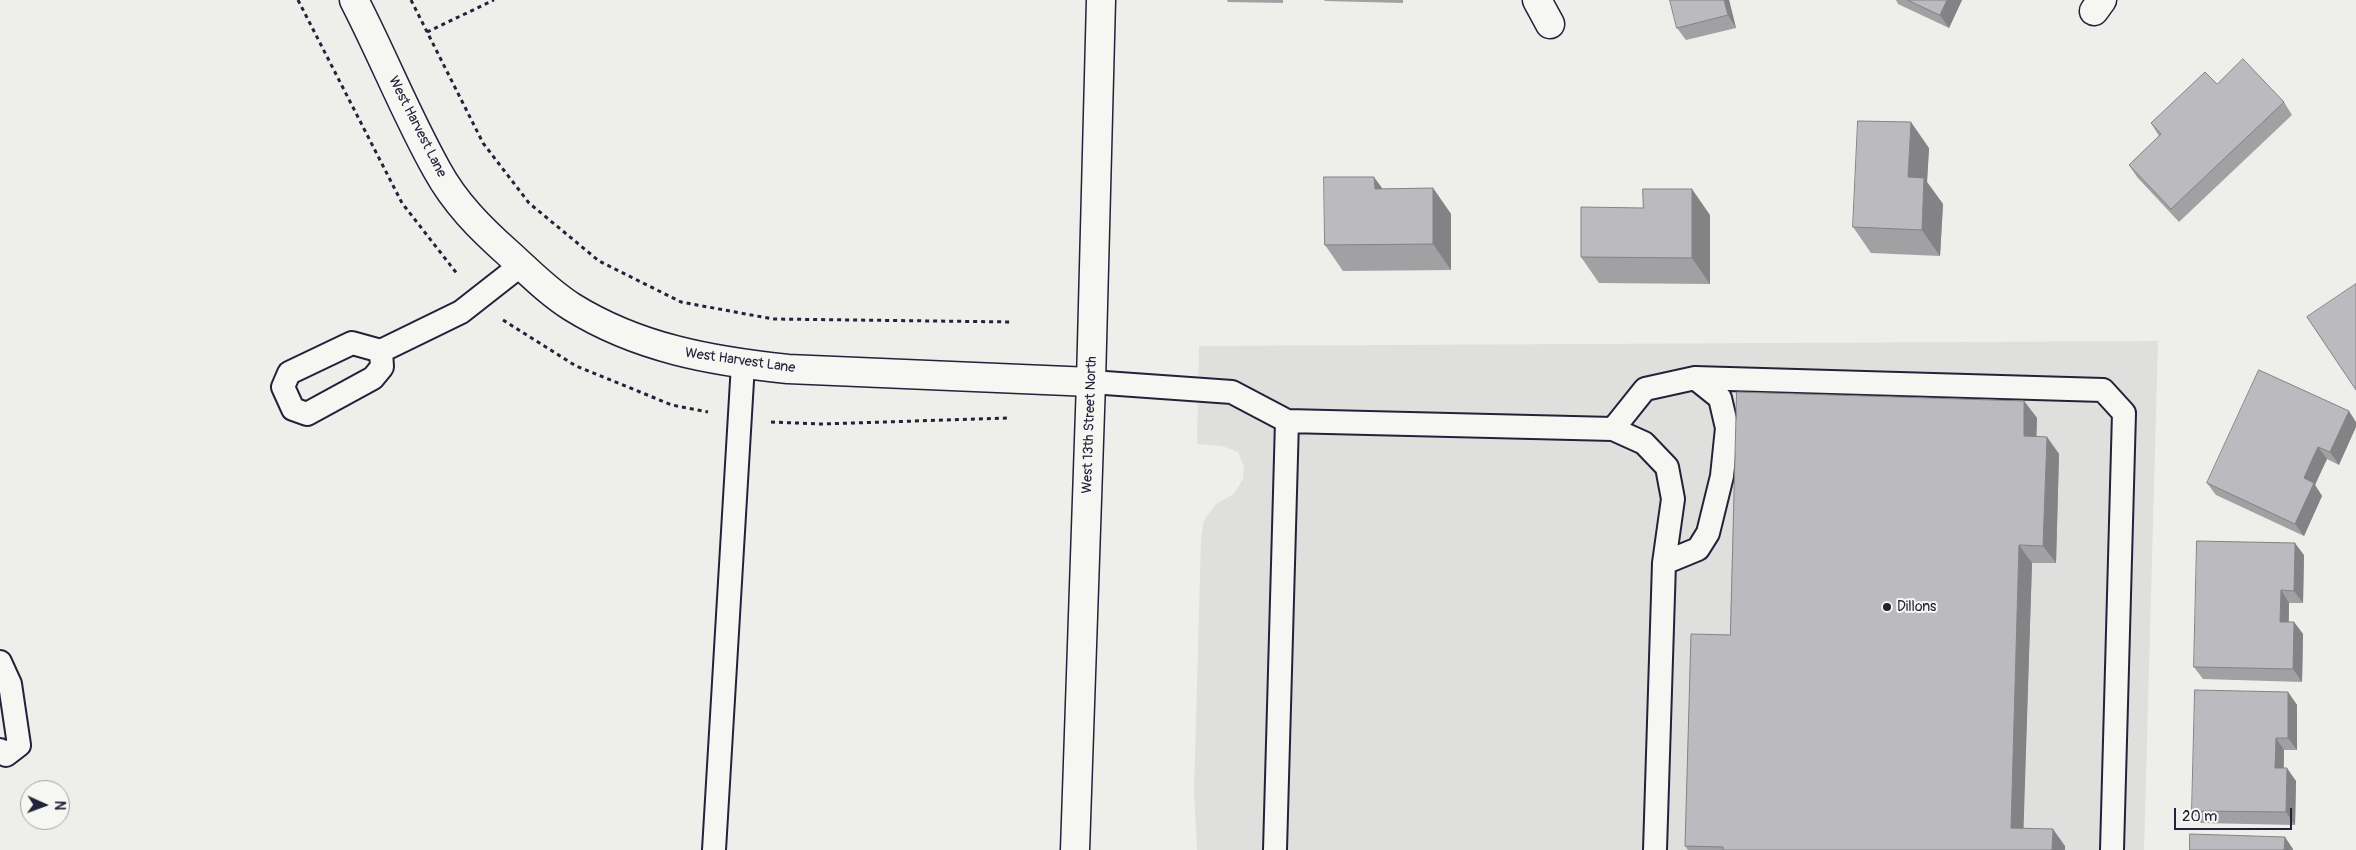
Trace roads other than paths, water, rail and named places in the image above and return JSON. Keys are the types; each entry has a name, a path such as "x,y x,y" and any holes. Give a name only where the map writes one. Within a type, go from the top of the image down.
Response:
{"street":[{"name":"West 13th Street North","path":"1075,850 1091,382 1101,0"},
{"path":"1537,0 1550,24"},
{"name":"West Harvest Lane","path":"358,1 433,162 447,187 467,214 521,265 571,306 642,341 682,353 743,364 797,369 1091,382"}],"lane":[{"path":"381,351 461,312 521,265"},
{"path":"714,850 743,364"},
{"path":"1613,429 1645,389 1695,378 2103,390 2124,413 2112,850"},
{"path":"1664,563 1698,549 1708,533 1722,476 1728,428 1720,398 1695,378"},
{"path":"1091,382 1232,392 1287,421 1613,429 1644,443 1667,467 1673,499 1664,563 1655,850"},
{"path":"1275,850 1287,421"},
{"path":"0,662 10,684 19,745 6,755 0,750"}],"place":[{"name":"Dillons","path":"1887,607"}]}
